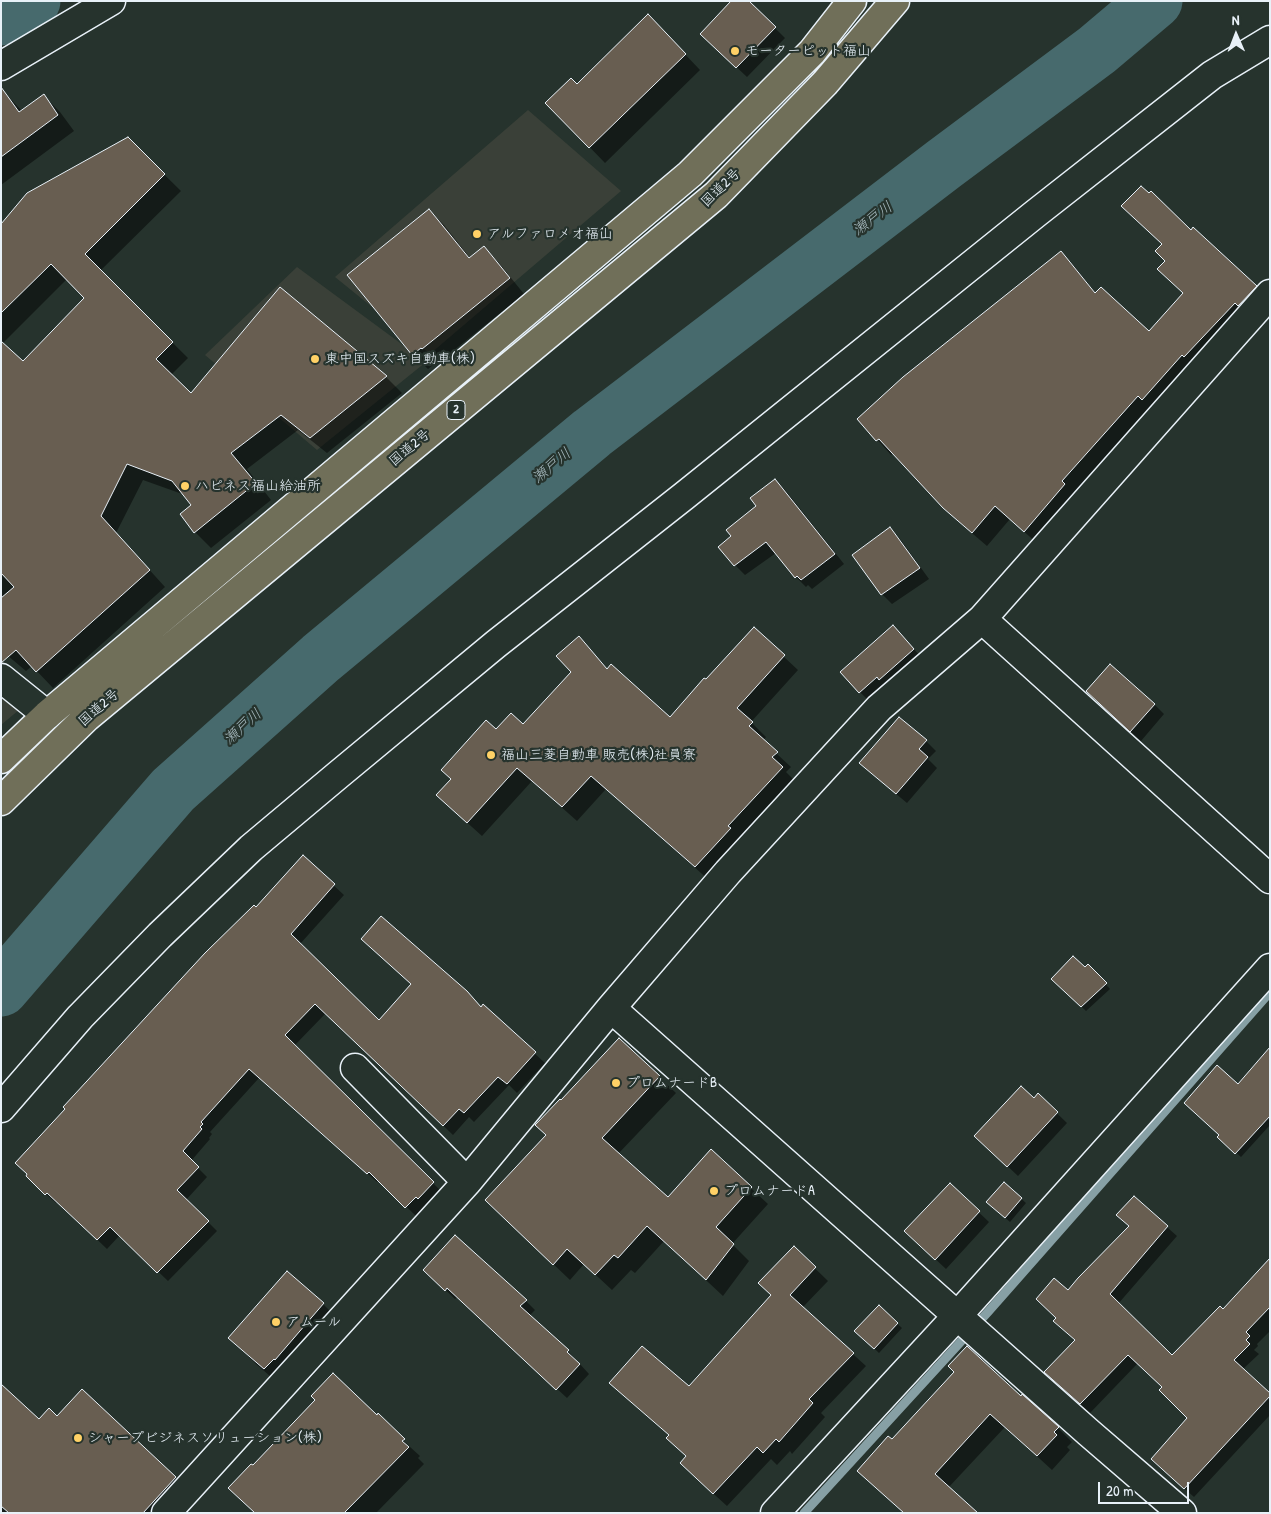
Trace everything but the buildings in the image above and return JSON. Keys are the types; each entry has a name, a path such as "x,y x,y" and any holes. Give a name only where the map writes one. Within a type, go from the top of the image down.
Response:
{"highway":[{"name":"国道2号","path":"1,759 47,715 690,174 812,52 852,1"},
{"name":"国道2号","path":"1,802 88,717 716,196 825,83 895,1"}],"street":[{"path":"1,66 112,1"},
{"path":"1,1108 80,1017 160,935 251,848 496,644 684,496 1035,214 1212,75 1270,40"},
{"path":"166,1513 467,1182 611,1008 728,872 879,708 982,619 1270,294"},
{"path":"982,619 1270,879"},
{"path":"1,678 47,715"},
{"path":"775,1513 967,1323 1270,968"},
{"path":"611,1008 1088,1432 1182,1513"},
{"path":"355,1068 467,1182"}],"shaded area":[{"name":"アルファロメオ福山","path":"528,110 621,191 430,354 335,277"},
{"name":"東中国スズキ自動車(株)","path":"297,267 426,362 317,450 205,355"},
{"path":"1,669 38,694 1,725"}],"waterway":[{"path":"1,18 33,1"},
{"name":"瀬戸川","path":"1,989 173,790 321,658 592,433 944,164 1097,50 1155,1"},
{"path":"804,1513 988,1312 1270,992"}],"place":[{"name":"モーターピット福山","path":"735,51"},
{"name":"アルファロメオ福山","path":"477,234"},
{"name":"東中国スズキ自動車(株)","path":"315,359"},
{"name":"ハピネス福山給油所","path":"185,486"},
{"name":"福山三菱自動車 販売(株)社員寮","path":"491,755"},
{"name":"プロムナードB","path":"616,1083"},
{"name":"プロムナードA","path":"714,1191"},
{"name":"アムール","path":"276,1322"},
{"name":"シャープビジネスソリューション(株)","path":"78,1438"}]}
